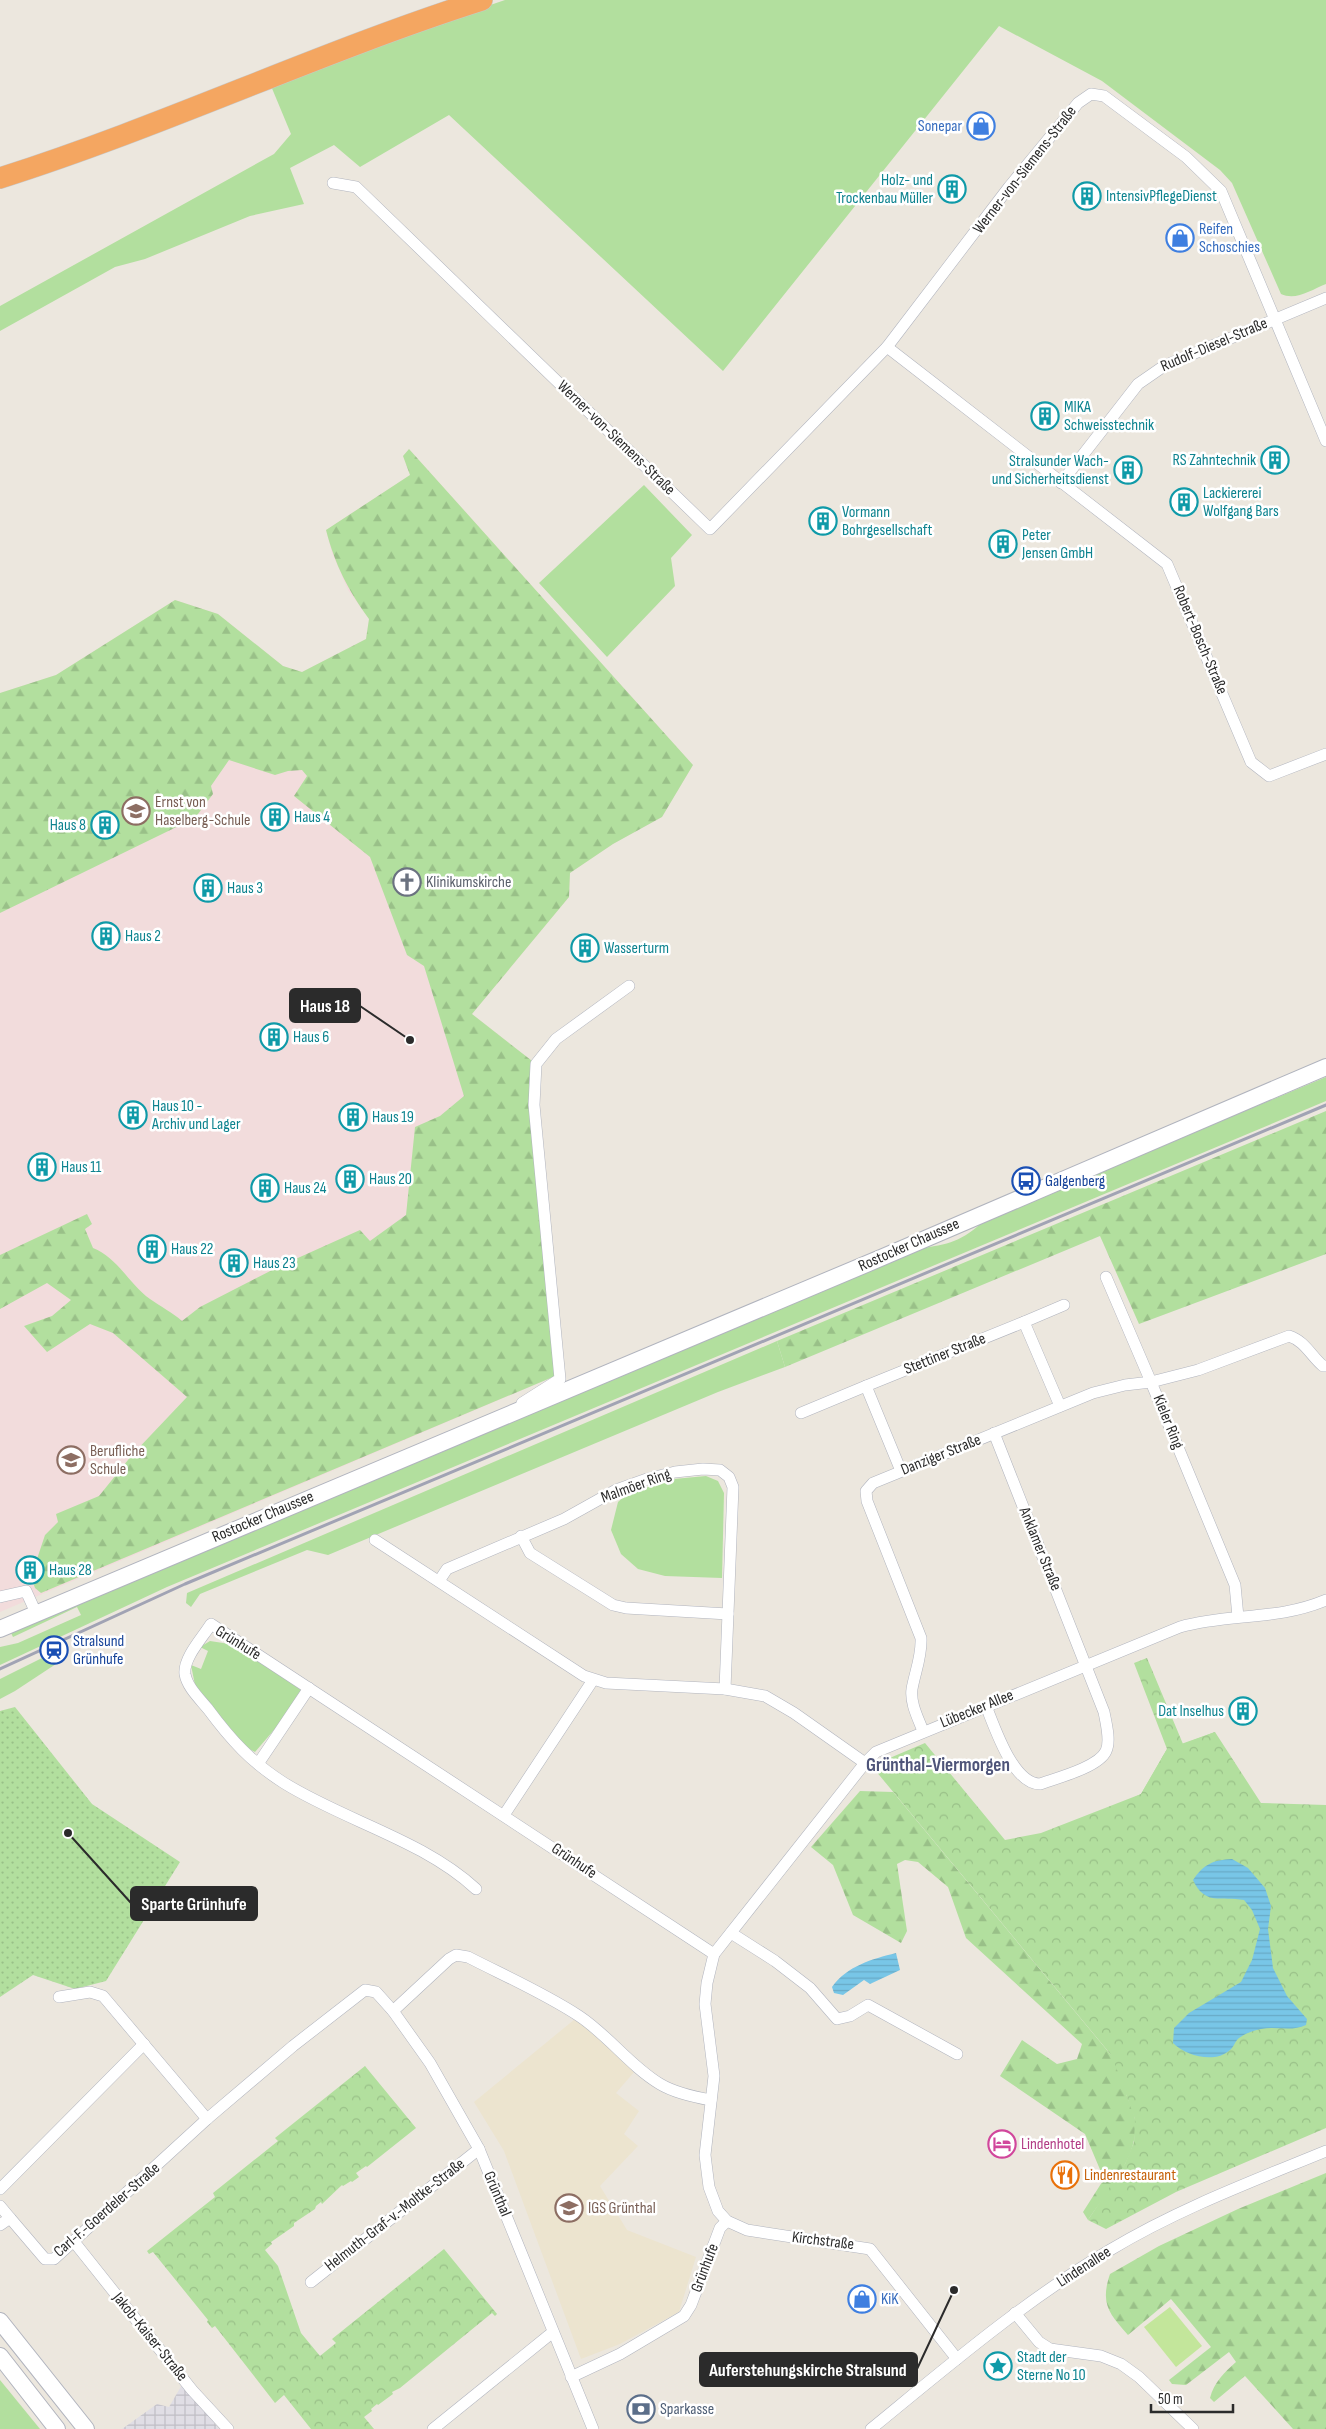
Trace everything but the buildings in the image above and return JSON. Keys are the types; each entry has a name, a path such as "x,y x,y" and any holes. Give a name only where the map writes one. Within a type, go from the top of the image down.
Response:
{"highway":[{"path":"0,178 132,132 350,46 482,0"}],"main road":[{"name":"Rostocker Chaussee","path":"0,1629 883,1257 1326,1067"},
{"path":"0,2321 86,2429"},
{"path":"0,2356 57,2429"}],"street":[{"name":"Werner-von-Siemens-Straße","path":"333,183 356,187 710,529 887,347 1009,187 1078,103 1091,94 1104,96 1178,151 1221,191 1274,320"},
{"name":"Rudolf-Diesel-Straße","path":"1060,483 1138,384 1149,375 1164,366 1326,298"},
{"path":"1274,320 1326,441"},
{"path":"887,347 1060,483"},
{"name":"Robert-Bosch-Straße","path":"1060,483 1167,564 1251,762 1269,776 1326,754"},
{"name":"Rostocker Chaussee","path":"490,1422 560,1379 534,1105 536,1064 556,1039 628,986"},
{"path":"1106,1277 1151,1382"},
{"name":"Stettiner Straße","path":"801,1413 1064,1305"},
{"path":"1024,1322 1060,1406"},
{"name":"Kieler Ring","path":"1238,1617 1234,1585 1151,1382 1198,1370 1289,1336 1302,1342 1312,1357 1323,1366 1326,1366"},
{"name":"Danziger Straße","path":"924,1731 913,1704 912,1690 922,1648 920,1632 867,1501 866,1491 873,1483 1060,1406 1109,1388 1151,1382"},
{"path":"866,1386 901,1471"},
{"name":"Anklamer Straße","path":"986,1706 1005,1752 1031,1784 1040,1784 1098,1762 1107,1750 1108,1730 1104,1712 994,1433"},
{"name":"Malmöer Ring","path":"439,1581 447,1569 564,1519 616,1490 675,1472 703,1468 720,1470 729,1477 733,1487 725,1689"},
{"path":"521,1536 530,1553 613,1605 626,1608 728,1614"},
{"path":"374,1540 584,1676 606,1683 749,1692 776,1701 865,1763"},
{"path":"0,1598 26,1591 36,1613"},
{"name":"Lübecker Allee","path":"714,1954 865,1763 876,1752 886,1746 1180,1627 1202,1621 1291,1612 1326,1600"},
{"name":"Grünhufe","path":"476,1889 464,1878 382,1831 284,1783 234,1744 190,1685 185,1674 187,1662 211,1624 714,1954"},
{"path":"504,1815 593,1680"},
{"path":"258,1764 309,1688"},
{"path":"731,1933 775,1961 810,1988 837,2019 850,2016 868,2005 957,2054"},
{"path":"714,1954 707,1983 705,2004 714,2076 705,2154 706,2171 712,2200 718,2211 727,2221"},
{"path":"393,2010 448,1959 456,1955 468,1957 578,2016 605,2036 646,2075 662,2085 696,2097 711,2100"},
{"name":"Grünthal","path":"360,1994 365,1990 376,1992 393,2010 430,2064 479,2149 593,2429"},
{"path":"59,1997 90,1992 102,1996 207,2119"},
{"name":"Carl-F.-Goerdeler-Straße","path":"0,2206 45,2259 54,2259 75,2242 207,2119 288,2050 360,1994"},
{"path":"0,2190 144,2044"},
{"name":"Helmuth-Graf-v.-Moltke-Straße","path":"312,2282 479,2149"},
{"name":"Lindenallee","path":"871,2429 1014,2313 1094,2260 1148,2229 1229,2190 1326,2151"},
{"path":"0,2225 10,2218"},
{"name":"Grünhufe","path":"571,2377 620,2354 684,2316 691,2305 720,2228 727,2221"},
{"name":"Kirchstraße","path":"727,2221 747,2230 870,2249 956,2359"},
{"name":"Jakob-Kaiser-Straße","path":"75,2242 192,2390 228,2429"},
{"path":"1014,2313 1039,2342 1050,2349 1101,2356 1121,2364 1139,2377 1192,2429"},
{"path":"433,2429 553,2332"}],"shaded area":[{"path":"409,449 693,765 662,817 613,844 570,873 569,897 472,1014 536,1064 560,1374 0,1612 0,693 56,675 175,600 218,614 283,666 302,672 366,639 369,619 348,590 332,553 326,530 410,475 403,456"},
{"name":"IGS Grünthal","path":"575,2019 589,2028 635,2071 616,2093 639,2111 624,2134 638,2146 600,2186 627,2230 696,2257 679,2312 620,2344 581,2359 504,2151 474,2102"},
{"path":"183,2383 219,2429 122,2429 157,2404 169,2407"}],"green space":[{"path":"505,0 1326,0 1326,284 1298,295 1287,296 1281,294 1232,183 1220,170 1102,81 999,26 723,371 449,115 360,167 334,145 290,168 304,204 250,216 145,259 115,267 0,331 0,306 274,154 291,134 271,86 420,29"},
{"path":"409,449 693,765 662,817 613,844 570,873 569,897 472,1014 536,1064 560,1374 41,1593 35,1588 31,1577 45,1535 58,1522 56,1514 99,1496 132,1455 187,1397 113,1333 90,1324 47,1352 24,1326 52,1316 71,1300 47,1283 0,1309 0,1255 87,1214 92,1224 85,1229 93,1248 110,1258 150,1299 182,1321 200,1307 280,1266 360,1230 370,1241 406,1215 415,1127 440,1116 464,1096 424,966 407,955 370,857 294,796 307,776 302,770 288,771 275,775 229,760 211,786 213,794 195,818 0,913 0,693 56,675 175,600 218,614 283,666 302,672 366,639 369,619 343,577 326,530 410,475 403,456"},
{"path":"644,485 692,535 671,558 675,586 607,657 539,583"},
{"path":"1326,1077 1326,1101 167,1587 0,1665 0,1647 18,1643 81,1615 77,1607 13,1637 11,1633 917,1249 954,1241 969,1233 986,1219"},
{"path":"1326,1111 1326,1254 1139,1324 1100,1236 785,1367 777,1341"},
{"path":"777,1341 785,1367 718,1392 328,1555 307,1550 200,1594 191,1607 186,1603 187,1593"},
{"path":"706,1476 718,1481 724,1493 722,1578 665,1576 638,1569 621,1554 611,1530 618,1502 628,1493 674,1479"},
{"path":"210,1641 236,1645 301,1690 292,1709 255,1752 240,1744 195,1685 191,1665 201,1669 208,1651 200,1647"},
{"path":"54,1652 59,1662 0,1699 0,1679"},
{"path":"1147,1658 1183,1744 1215,1732 1261,1803 1326,1805 1326,2128 1176,2192 1106,2229 1088,2220 1125,2164 1134,2142 1135,2119 1112,2056 875,1770 885,1760 925,1743 1005,1840 1041,1833 1141,1794 1167,1749 1134,1663"},
{"path":"15,1707 92,1804 180,1862 106,1981 75,1989 33,1975 0,1997 0,1711"},
{"path":"1215,1732 1126,2094 1135,2119 1135,2133 1132,2146 1127,2160 1113,2185 1088,2220 1083,2212 1104,2179 1085,2134 1000,2076 1022,2040 1057,2064 1077,2059 1082,2044 966,1938 948,1887 918,1862 905,1860 897,1864 907,1931 901,1943 853,1915 833,1865 811,1847 860,1791 893,1792 1111,2055 1022,1896 925,1743 1002,1861 1141,1794 1167,1749"},
{"path":"365,2066 416,2128 367,2167 356,2173 359,2177 352,2182 342,2185 322,2204 321,2202 315,2209 294,2223 294,2226 271,2242 272,2244 265,2250 278,2266 301,2333 320,2356 336,2343 332,2339 444,2249 497,2314 495,2316 492,2313 400,2388 392,2392 393,2394 371,2409 372,2411 364,2417 374,2429 311,2429 284,2395 275,2403 215,2326 212,2328 207,2322 208,2320 153,2252 149,2254 147,2251 215,2197 213,2193 278,2141 275,2138"},
{"path":"1326,2173 1326,2429 1293,2429 1245,2376 1214,2402 1210,2398 1214,2387 1236,2362 1229,2352 1186,2385 1172,2384 1169,2380 1211,2347 1171,2299 1128,2335 1108,2308 1106,2293 1110,2274 1159,2246 1238,2209"},
{"path":"1170,2307 1202,2346 1176,2367 1144,2327"},
{"path":"0,2380 40,2429 0,2429"}],"water":[{"path":"1232,1859 1248,1868 1265,1888 1271,1906 1268,1929 1273,1968 1287,1996 1307,2019 1306,2025 1301,2027 1290,2029 1267,2028 1253,2031 1239,2038 1231,2049 1224,2054 1217,2057 1201,2057 1185,2052 1173,2043 1174,2028 1189,2013 1241,1982 1252,1960 1260,1929 1252,1910 1244,1900 1208,1897 1203,1894 1193,1880 1201,1870 1210,1864 1219,1860"},
{"path":"896,1953 900,1970 870,1984 864,1980 843,1995 834,1993 832,1987 845,1974 861,1964"}],"railway":[{"path":"0,1669 185,1584 1326,1105"}],"place":[{"name":"Sonepar","path":"981,126"},
{"name":"Holz- und Trockenbau Müller","path":"952,189"},
{"name":"IntensivPflegeDienst","path":"1087,196"},
{"name":"Reifen Schoschies","path":"1180,238"},
{"name":"MIKA Schweisstechnik","path":"1045,416"},
{"name":"RS Zahntechnik","path":"1275,460"},
{"name":"Stralsunder Wach- und Sicherheitsdienst","path":"1128,470"},
{"name":"Lackiererei Wolfgang Bars","path":"1184,502"},
{"name":"Vormann Bohrgesellschaft","path":"823,521"},
{"name":"Peter Jensen GmbH","path":"1003,544"},
{"name":"Ernst von Haselberg-Schule","path":"136,811"},
{"name":"Haus 4","path":"275,817"},
{"name":"Haus 8","path":"105,825"},
{"name":"Klinikumskirche","path":"407,882"},
{"name":"Haus 3","path":"208,888"},
{"name":"Haus 2","path":"106,936"},
{"name":"Wasserturm","path":"585,948"},
{"name":"Haus 6","path":"274,1037"},
{"name":"Haus 18","path":"410,1040"},
{"name":"Haus 10 - Archiv und Lager","path":"133,1115"},
{"name":"Haus 19","path":"353,1117"},
{"name":"Haus 11","path":"42,1167"},
{"name":"Haus 20","path":"350,1179"},
{"name":"Galgenberg","path":"1026,1181"},
{"name":"Haus 24","path":"265,1188"},
{"name":"Haus 22","path":"152,1249"},
{"name":"Haus 23","path":"234,1263"},
{"name":"Berufliche Schule","path":"71,1460"},
{"name":"Haus 28","path":"30,1570"},
{"name":"Stralsund Grünhufe","path":"54,1650"},
{"name":"Dat Inselhus","path":"1243,1711"},
{"name":"Sparte Grünhufe","path":"68,1833"},
{"name":"Lindenhotel","path":"1002,2144"},
{"name":"Lindenrestaurant","path":"1065,2175"},
{"name":"IGS Grünthal","path":"569,2208"},
{"name":"Auferstehungskirche Stralsund","path":"954,2290"},
{"name":"KiK","path":"862,2299"},
{"name":"Stadt der Sterne No 10","path":"998,2366"},
{"name":"Sparkasse","path":"641,2409"}],"district":[{"name":"Grünthal-Viermorgen","path":"938,1765"}]}
